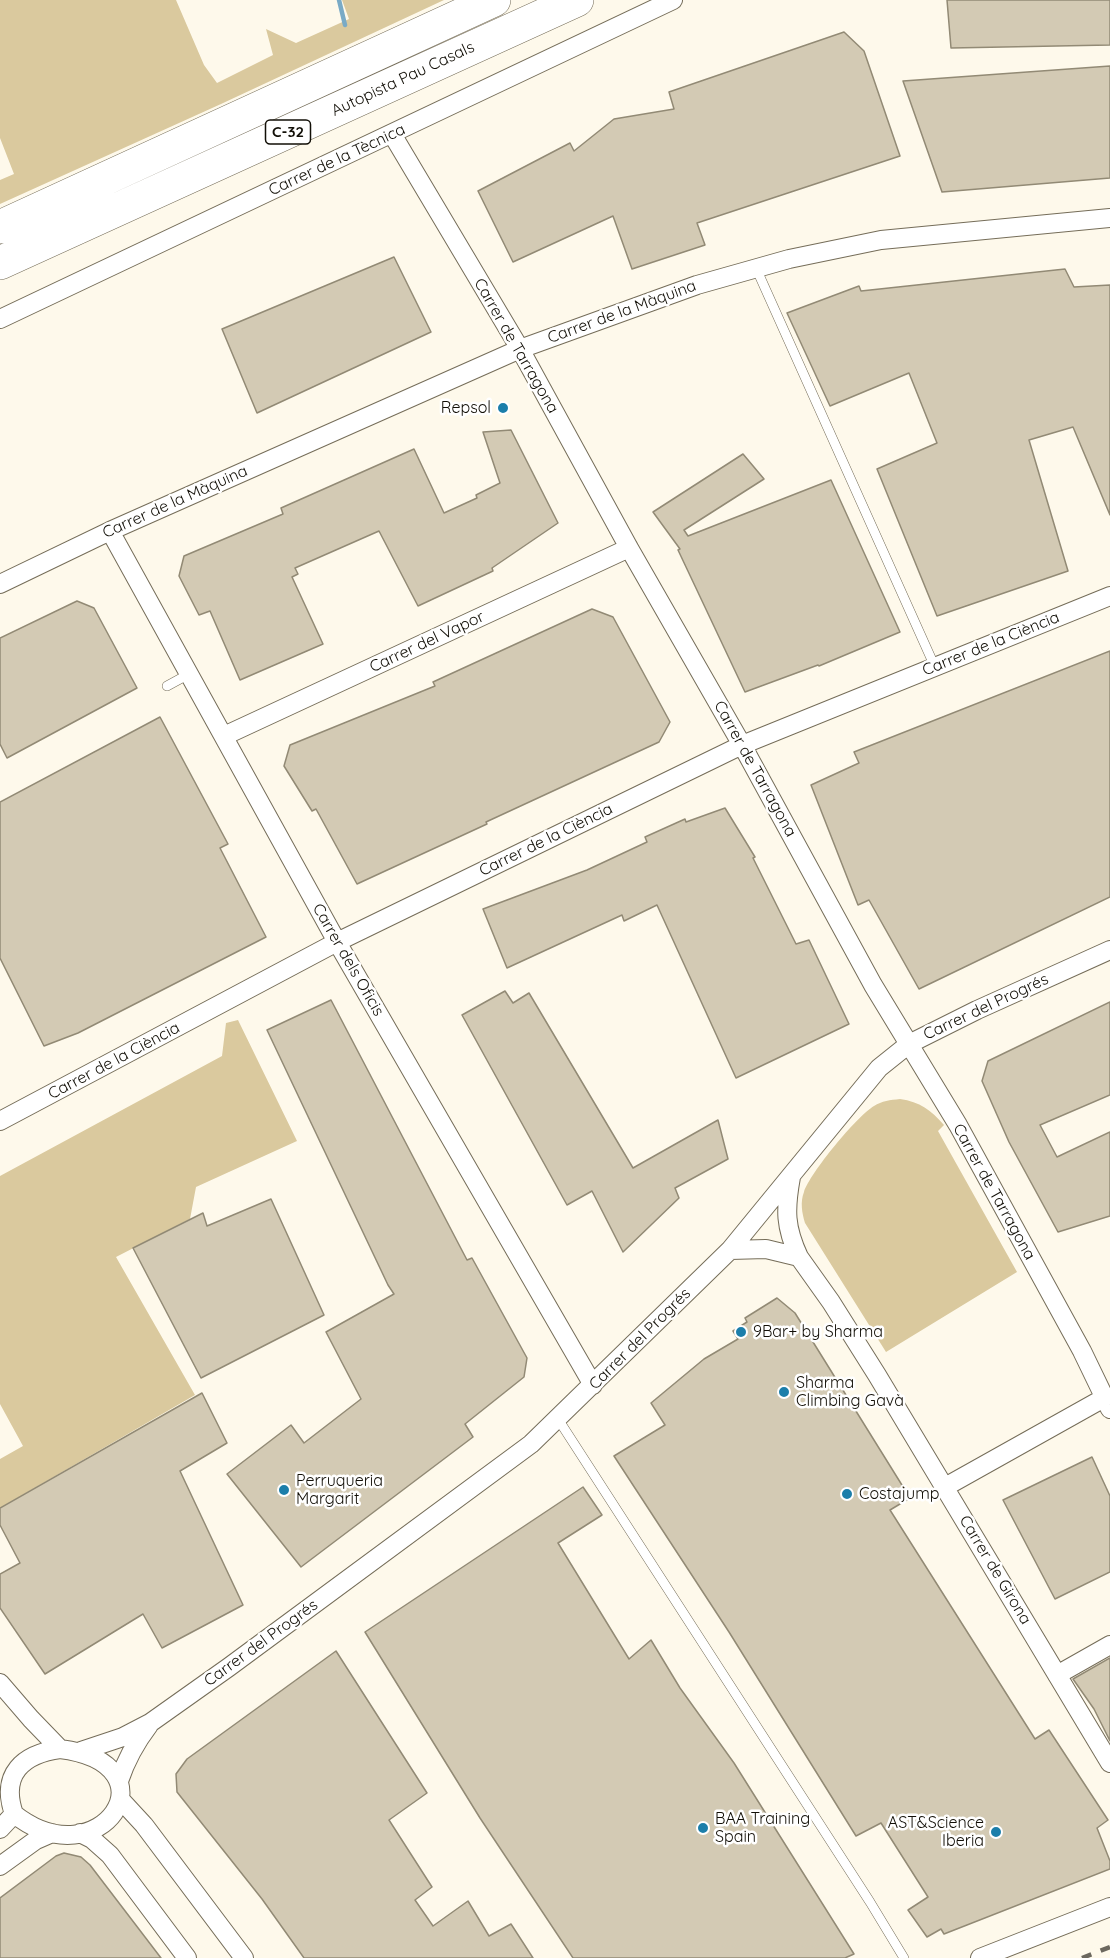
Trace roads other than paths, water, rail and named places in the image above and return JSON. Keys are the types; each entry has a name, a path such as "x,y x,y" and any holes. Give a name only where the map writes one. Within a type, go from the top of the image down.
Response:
{"highway":[{"name":"Autopista Pau Casals","path":"0,227 494,0"},
{"name":"Autopista Pau Casals","path":"0,263 577,0"}],"street":[{"name":"Carrer de la Tècnica","path":"0,318 673,0"},
{"name":"Carrer de Tarragona","path":"392,134 519,349 742,745 873,985 958,1125 1082,1351 1107,1403"},
{"name":"Carrer de la Màquina","path":"0,584 110,531 519,349 697,285 789,259 881,240 1110,218"},
{"name":"Carrer dels Oficis","path":"110,531 337,942 593,1385"},
{"name":"Carrer del Vapor","path":"224,736 629,548"},
{"name":"Carrer de la Ciència","path":"0,1121 337,942 742,745 1110,596"},
{"name":"Carrer del Progrés","path":"81,1752 123,1737 150,1723 522,1452 730,1250 879,1068 909,1044 977,1010 1110,950"},
{"name":"Carrer de Girona","path":"791,1176 786,1214 788,1231 799,1257 831,1302 945,1487 1110,1763"},
{"path":"730,1250 766,1249 799,1257"},
{"path":"945,1487 1107,1403"},
{"path":"1057,1674 1110,1645"},
{"path":"0,1683 60,1749"},
{"name":"Carrer del Progrés","path":"119,1790 130,1755 150,1723"},
{"path":"119,1790 116,1813 97,1828 80,1833 52,1833 37,1828 14,1814 4,1788 18,1767 29,1757 42,1751 60,1749 81,1752 106,1765 113,1771 119,1790 144,1825 244,1958"},
{"path":"0,1829 14,1814"},
{"path":"0,1866 36,1840 52,1833"},
{"path":"80,1833 92,1839 110,1855 188,1958"},
{"path":"980,1958 1110,1907"}],"lane":[{"path":"756,268 935,667"},
{"path":"167,686 189,674"},
{"path":"558,1419 904,1958"}],"waterway":[{"path":"339,0 345,25"}],"railway":[{"path":"1082,1958 1110,1947"}],"place":[{"name":"Repsol","path":"503,408"},
{"name":"9Bar+ by Sharma","path":"741,1332"},
{"name":"Sharma Climbing Gavà","path":"784,1392"},
{"name":"Perruqueria Margarit","path":"284,1490"},
{"name":"Costajump","path":"847,1494"},
{"name":"BAA Training Spain","path":"703,1828"},
{"name":"AST&Science Iberia","path":"996,1832"}]}
